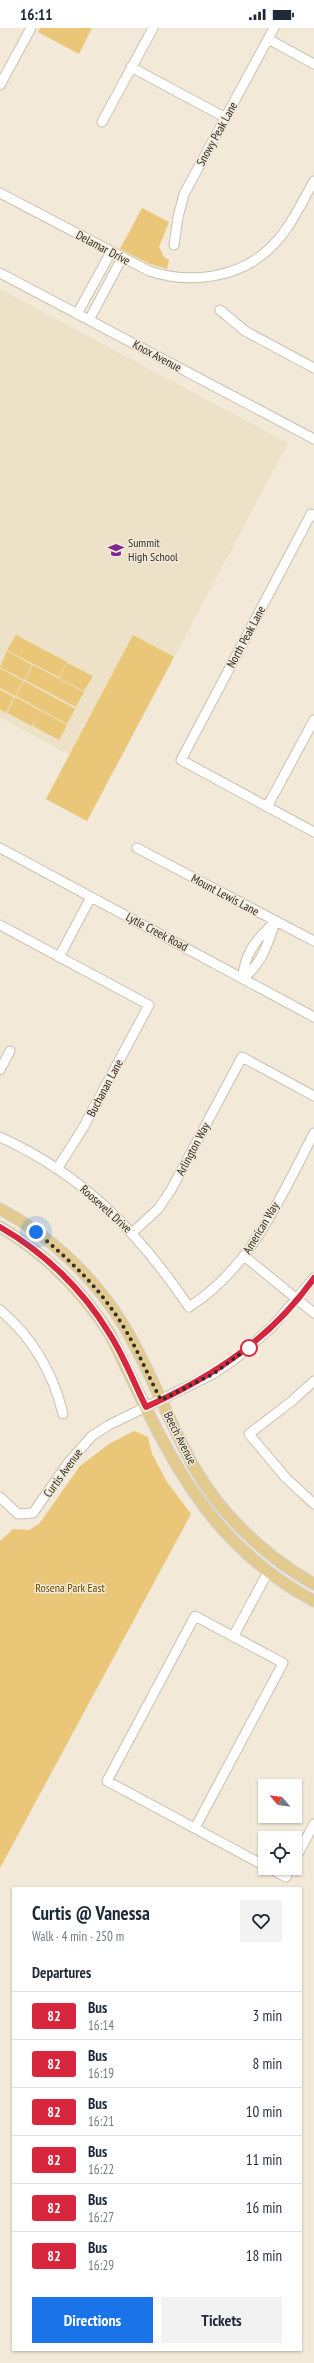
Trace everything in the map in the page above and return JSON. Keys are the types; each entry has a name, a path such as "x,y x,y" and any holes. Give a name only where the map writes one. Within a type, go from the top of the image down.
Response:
{"main road":[{"name":"Beech Avenue","path":"0,1209 36,1232 87,1277 123,1326 195,1468 224,1509 251,1538 276,1559 314,1584"},
{"name":"Beech Avenue","path":"0,1227 39,1253 76,1289 110,1334 176,1467 195,1497 218,1526 268,1572 314,1601"}],"street":[{"path":"0,85 4,70 31,28"},
{"path":"102,122 152,28"},
{"name":"Snowy Peak Lane","path":"174,245 178,218 184,194 274,28"},
{"path":"268,39 314,64"},
{"path":"131,68 226,118"},
{"name":"Delamar Drive","path":"0,193 122,258 166,277 213,277 241,268 269,250 292,220 314,181"},
{"path":"77,314 111,252"},
{"path":"89,320 122,258"},
{"name":"Knox Avenue","path":"0,273 314,439"},
{"path":"220,310 245,331 314,368"},
{"name":"North Peak Lane","path":"267,807 181,760 313,515"},
{"path":"314,720 267,807 314,832"},
{"name":"Lytle Creek Road","path":"0,848 314,1017"},
{"name":"Mount Lewis Lane","path":"137,848 275,922 314,941"},
{"path":"0,925 59,957 92,897"},
{"path":"243,978 254,970 269,943 275,922"},
{"name":"Buchanan Lane","path":"58,1169 83,1128 149,1005 59,957"},
{"path":"0,1070 10,1051"},
{"name":"Arlington Way","path":"133,1232 158,1209 171,1190 242,1057 314,1096"},
{"name":"American Way","path":"189,1307 216,1286 244,1256 265,1225 314,1133"},
{"name":"Roosevelt Drive","path":"0,1137 31,1152 96,1196 133,1232 164,1271 189,1307"},
{"path":"244,1256 314,1313"},
{"name":"Curtis Avenue","path":"0,1497 16,1513 25,1515 38,1509 68,1463 92,1436 109,1424 213,1374 239,1356 268,1332 298,1300 314,1278"},
{"path":"0,1310 25,1334 44,1361 54,1383 63,1414"},
{"path":"314,1382 249,1434 286,1478 314,1504"},
{"path":"233,1637 268,1572"},
{"path":"195,1828 283,1663 195,1616 107,1781 258,1862"},
{"path":"302,1846 314,1824"}],"shaded area":[{"name":"Summit High School","path":"0,289 288,443 87,821 46,799 69,755 0,717"}],"green space":[{"path":"40,28 92,28 79,54 38,32"},
{"path":"142,208 169,222 159,247 164,257 169,260 167,269 150,264 120,249"},
{"path":"16,635 67,662 59,677 7,650"},
{"path":"133,635 174,657 87,821 46,799"},
{"path":"7,651 32,665 24,680 0,667"},
{"path":"67,663 93,676 84,691 59,678"},
{"path":"33,665 84,692 76,707 25,680"},
{"path":"0,668 23,681 15,696 0,688"},
{"path":"24,681 75,709 67,724 16,696"},
{"path":"0,690 14,697 6,713 0,709"},
{"path":"15,697 41,711 32,726 7,713"},
{"path":"41,711 67,725 59,740 33,726"},
{"name":"Rosena Park East","path":"134,1431 148,1437 152,1454 167,1482 191,1514 0,1868 0,1541 13,1529 29,1530 39,1524 80,1466 109,1444"}],"bus line":[{"name":"82","path":"0,1227 39,1253 76,1289 110,1334 146,1407 213,1374 242,1353 268,1332 282,1318 298,1300 314,1278"}],"place":[{"name":"Summit High School","path":"116,550"}],"route":[{"path":"36,1232 66,1256 102,1295 123,1326 138,1352 161,1400 213,1374 251,1346 249,1348"}]}
